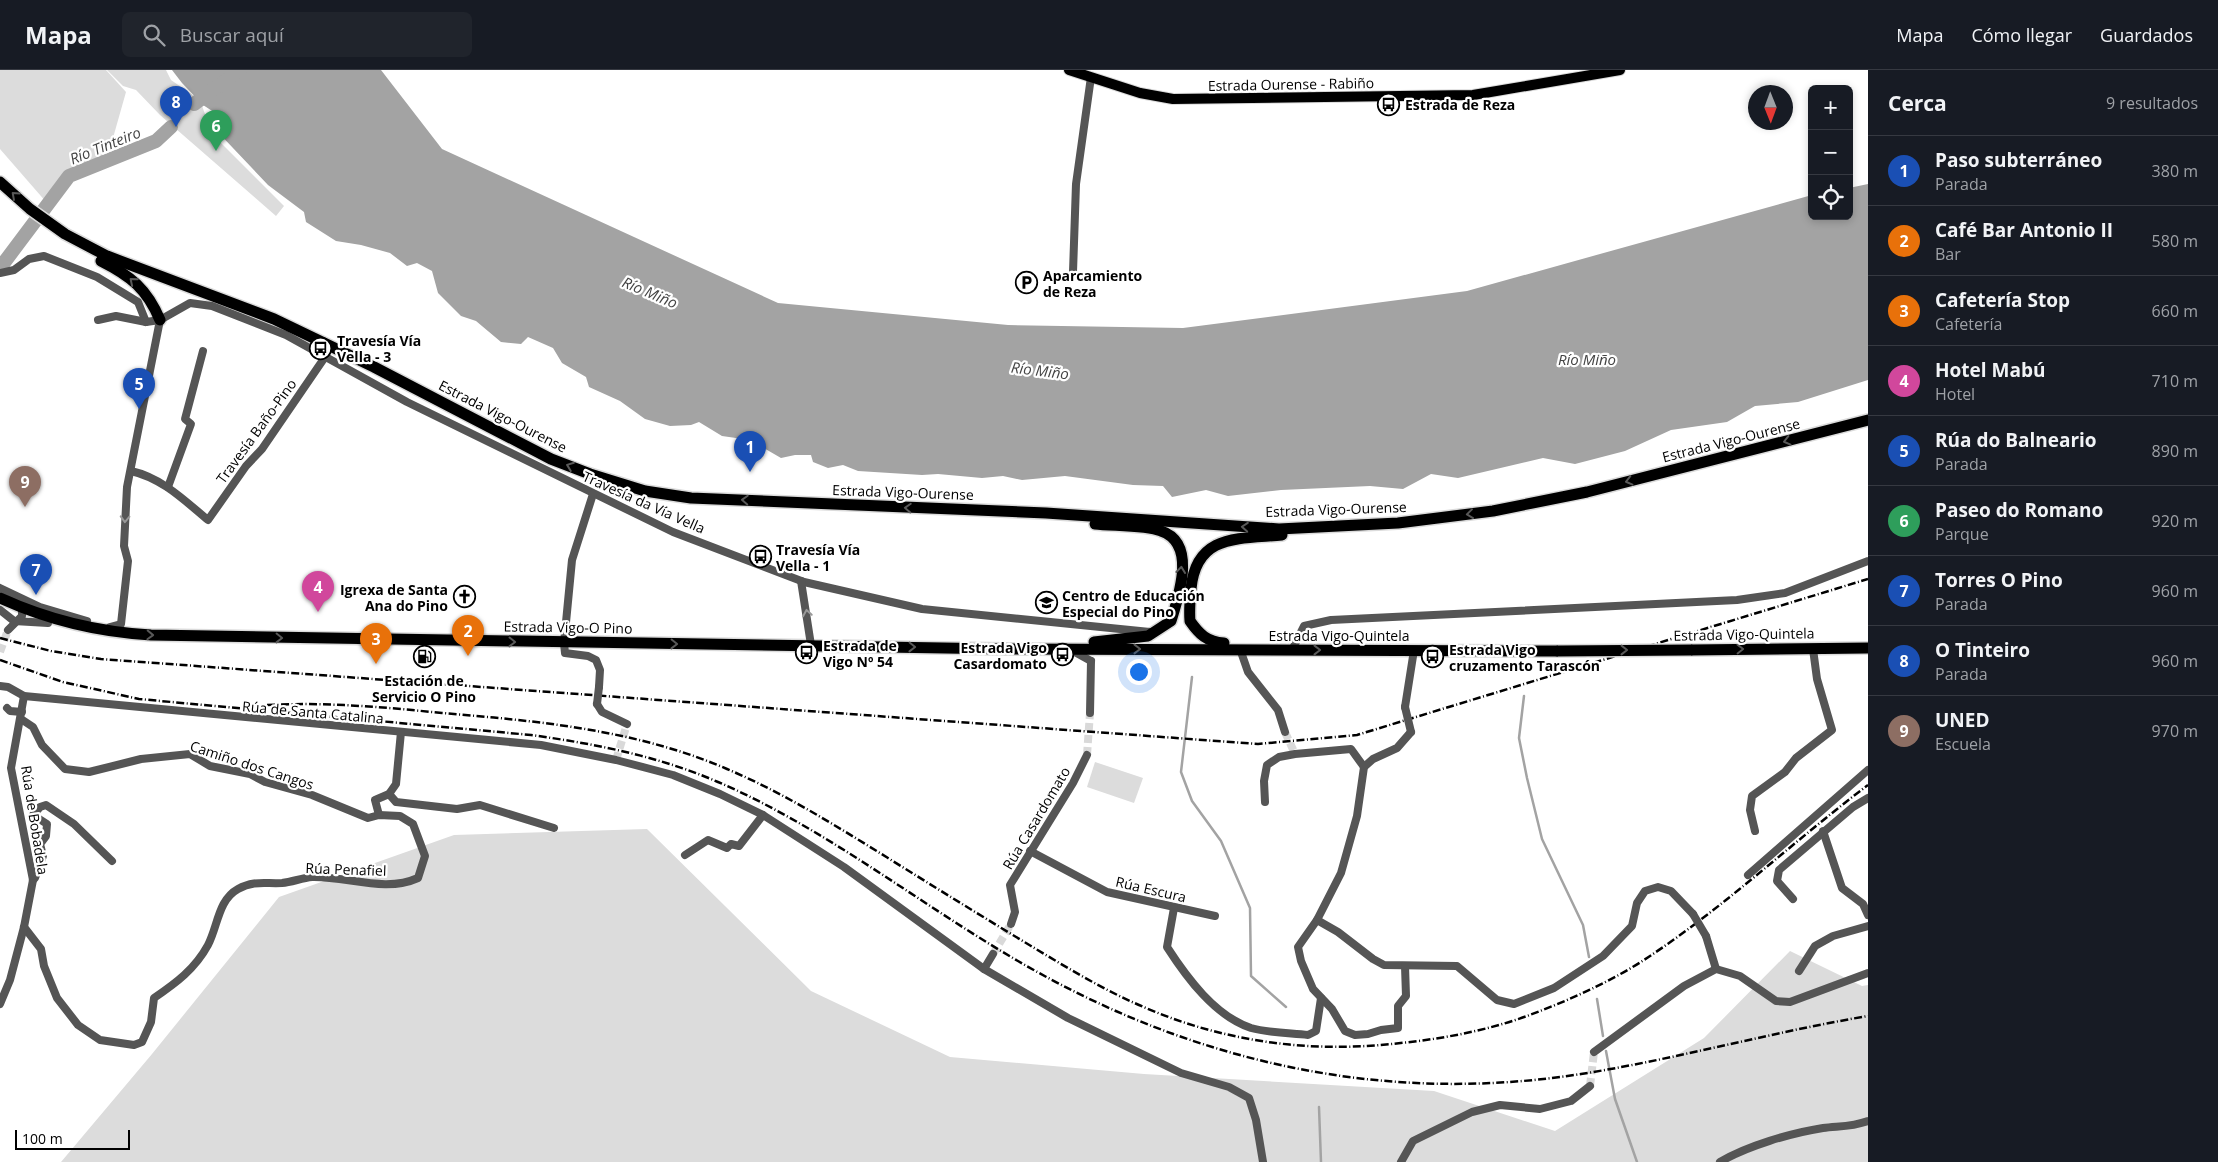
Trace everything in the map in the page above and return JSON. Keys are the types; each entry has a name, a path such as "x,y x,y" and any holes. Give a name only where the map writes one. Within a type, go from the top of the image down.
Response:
{"highway":[{"name":"Estrada Vigo-Ourense","path":"0,182 64,236 107,256 274,319 350,355 551,459 590,474 645,491 691,498 1046,513 1278,529 1398,523 1493,511 1587,492 1868,420"},
{"path":"64,236 131,278 152,302 160,320"},
{"path":"1808,436 1868,424"},
{"path":"935,509 1160,530 1171,537 1180,548 1183,565 1171,621 1148,636 1005,649"},
{"path":"1292,650 1276,644 1212,642 1196,629 1190,621 1189,612 1194,566 1202,554 1217,544 1241,538 1340,531 1398,523"},
{"name":"Estrada Vigo-O Pino","path":"0,598 20,610 85,627 564,642 811,645"},
{"path":"0,605 20,610 48,623 67,627 85,627"},
{"name":"Estrada Vigo-Quintela","path":"811,645 1005,649 1558,651 1868,647"},
{"path":"1780,649 1868,647"}],"main road":[{"name":"Estrada Ourense - Rabiño","path":"1069,70 1140,93 1173,99 1473,95 1620,70"}],"street":[{"path":"1073,272 1076,184 1091,77"},
{"path":"0,273 14,270 30,259 44,256 97,277 138,302 146,322"},
{"name":"Travesía da Vía Vella","path":"160,320 190,303 212,306 286,335 407,402 593,494 673,532 801,581 922,609 1154,632"},
{"path":"0,610 7,616 20,610 75,618 124,629 128,561 124,546 125,515 131,471 160,320 146,322 116,316 98,320"},
{"path":"131,471 144,474 168,487 191,424 185,419 203,350"},
{"name":"Travesía Baño-Pino","path":"168,487 208,520 246,466 262,449 325,357"},
{"path":"593,494 572,560 564,642 565,653 588,656 596,660 600,670 597,704 602,712 627,724"},
{"path":"1292,650 1304,626 1331,620 1746,599 1785,593 1868,561"},
{"path":"801,581 811,645"},
{"path":"0,588 20,610"},
{"path":"1094,627 1094,642"},
{"path":"1064,648 1092,661"},
{"path":"1092,661 1109,649"},
{"path":"1240,649 1248,672 1278,710 1284,732"},
{"path":"1755,831 1750,810 1752,796 1785,772 1796,758 1832,730 1817,678 1813,649"},
{"path":"1405,966 1406,996 1398,1006 1398,1028 1368,1034 1350,1033 1345,1031 1332,1009 1313,989 1301,961 1298,947 1317,920 1341,874 1358,816 1364,768 1373,759 1397,748 1411,732 1405,707 1414,650"},
{"path":"1090,713 1092,661"},
{"name":"Rúa de Santa Catalina","path":"4,686 24,696 541,745 616,760 681,778 763,815 844,867 984,969 1068,1018 1172,1069 1229,1087 1249,1098 1256,1120 1263,1162"},
{"name":"Rúa de Bobadela","path":"0,1004 10,980 24,927 33,880 11,768 24,696"},
{"path":"7,708 21,715"},
{"name":"Camiño dos Cangos","path":"21,715 33,727 42,745 65,769 89,772 141,759 173,754 190,754 210,766 250,774 266,782 312,796 368,818 379,815 400,816 413,824 425,856 425,861"},
{"path":"379,815 375,800 389,794 396,784 401,732"},
{"path":"1265,802 1264,781 1267,765 1279,757 1351,749 1364,768"},
{"name":"Rúa Casardomato","path":"1011,924 1015,912 1010,885 1072,783 1086,755"},
{"path":"1748,875 1868,770"},
{"path":"389,794 396,802 457,809 480,805 554,828"},
{"path":"1793,899 1777,881 1778,870 1823,831 1868,798"},
{"path":"33,880 43,856 40,844 46,836 47,824 33,815 40,807 46,805 74,824 112,861"},
{"path":"685,855 708,840 727,848 730,844 738,846 763,815"},
{"path":"1823,831 1842,888 1863,904 1868,915"},
{"name":"Rúa Escura","path":"1030,851 1107,892 1215,916"},
{"name":"Rúa Penafiel","path":"24,927 41,949 44,966 57,998 78,1025 100,1040 134,1045 142,1042 151,1022 154,998 194,967 208,945 222,904 237,889 263,881 282,883 312,877 373,883 412,881 418,878 425,861"},
{"path":"1317,920 1338,932 1372,959 1384,964 1405,966 1457,966 1497,1000 1514,1004 1554,988 1603,956 1632,926 1637,903 1645,892 1658,887 1671,891 1693,914 1706,936 1716,969"},
{"path":"1174,908 1167,947 1178,964 1203,994 1227,1016 1252,1028 1308,1035 1316,1031 1321,998"},
{"path":"1799,971 1815,946 1833,936 1868,926"},
{"path":"984,969 993,954"},
{"path":"1594,1052 1684,986 1716,969 1740,976 1776,1001 1783,1002 1790,1002 1868,973"},
{"path":"1401,1162 1413,1141 1472,1112 1500,1105 1540,1108 1571,1101 1590,1086"},
{"path":"1720,1162 1760,1144 1822,1128 1852,1127 1868,1121"}],"shaded area":[{"path":"0,70 106,70 126,92 111,145 95,164 65,174 47,203 0,149"},
{"path":"107,70 166,70 171,80 200,100 212,134 284,206 276,216 160,115 136,90 123,86"},
{"path":"1095,762 1143,778 1134,803 1087,787"},
{"path":"647,829 811,991 950,1057 1144,1074 1434,1091 1555,1131 1704,1038 1790,951 1862,986 1868,985 1868,1162 61,1162 152,1054 279,897 454,835"}],"water":[{"name":"Río Miño","path":"172,70 381,70 442,149 778,303 1008,325 1183,328 1467,291 1808,196 1808,220 1853,220 1853,187 1868,184 1868,380 1798,402 1755,406 1727,422 1671,430 1625,451 1575,464 1543,458 1458,478 1431,474 1403,489 1370,486 1281,490 1228,496 1206,490 1172,497 1163,486 1133,485 1065,476 1022,480 1003,476 982,478 938,474 922,475 858,471 843,465 828,468 813,462 811,455 795,455 781,458 750,440 722,436 699,422 691,425 670,426 645,419 620,401 589,387 586,377 562,363 553,348 528,337 521,344 501,342 476,321 461,316 438,293 432,271 417,263 407,266 390,253 361,245 336,241 306,222 304,212 268,185 214,128 207,117 223,118 203,105"}],"waterway":[{"name":"Río Tinteiro","path":"194,104 240,70"},
{"name":"Río Tinteiro","path":"0,268 69,176 156,141 171,127"},
{"path":"1192,677 1181,772 1192,801 1221,841 1250,908 1251,976 1286,1007"},
{"path":"1524,696 1519,738 1542,839 1583,925 1589,957"},
{"path":"1597,999 1603,1036"},
{"path":"1606,1051 1615,1099 1637,1162"},
{"path":"1319,1107 1321,1162"}],"tunnel":[{"path":"0,652 8,630"},
{"path":"1087,755 1090,713"},
{"path":"616,760 627,724"},
{"path":"1285,732 1295,754"},
{"path":"993,954 1011,924"},
{"path":"1590,1086 1594,1052"}],"railway":[{"path":"0,638 51,651 101,659 1258,744 1357,735 1868,579"},
{"path":"0,660 63,682 139,699 531,735 603,747 673,765 718,782 796,821 871,867 981,939 1084,996 1151,1026 1220,1049 1290,1067 1361,1078 1433,1084 1507,1082 1617,1068 1868,1016"},
{"path":"267,705 311,704 376,707 551,724 623,736 693,756 748,778 809,810 1057,962 1125,999 1197,1027 1257,1040 1318,1046 1380,1045 1436,1039 1473,1032 1527,1016 1592,989 1653,954 1681,934 1735,893 1868,785"}],"place":[{"name":"Estrada de Reza","path":"1389,104"},
{"name":"O Tinteiro","path":"176,127"},
{"name":"Paseo do Romano","path":"216,151"},
{"name":"Aparcamiento de Reza","path":"1027,283"},
{"name":"Travesía Vía Vella - 3","path":"321,348"},
{"name":"Rúa do Balneario","path":"139,409"},
{"name":"Paso subterráneo","path":"750,472"},
{"name":"UNED","path":"25,507"},
{"name":"Travesía Vía Vella - 1","path":"760,557"},
{"name":"Torres O Pino","path":"36,595"},
{"name":"Igrexa de Santa Ana do Pino","path":"464,597"},
{"name":"Centro de Educación Especial do Pino","path":"1046,603"},
{"name":"Hotel Mabú","path":"318,612"},
{"name":"Estrada de Vigo Nº 54","path":"807,653"},
{"name":"Estrada Vigo Casardomato","path":"1063,655"},
{"name":"Café Bar Antonio II","path":"468,656"},
{"name":"Estación de Servicio O Pino","path":"424,657"},
{"name":"Estrada Vigo cruzamento Tarascón","path":"1433,657"},
{"name":"Cafetería Stop","path":"376,664"}]}
